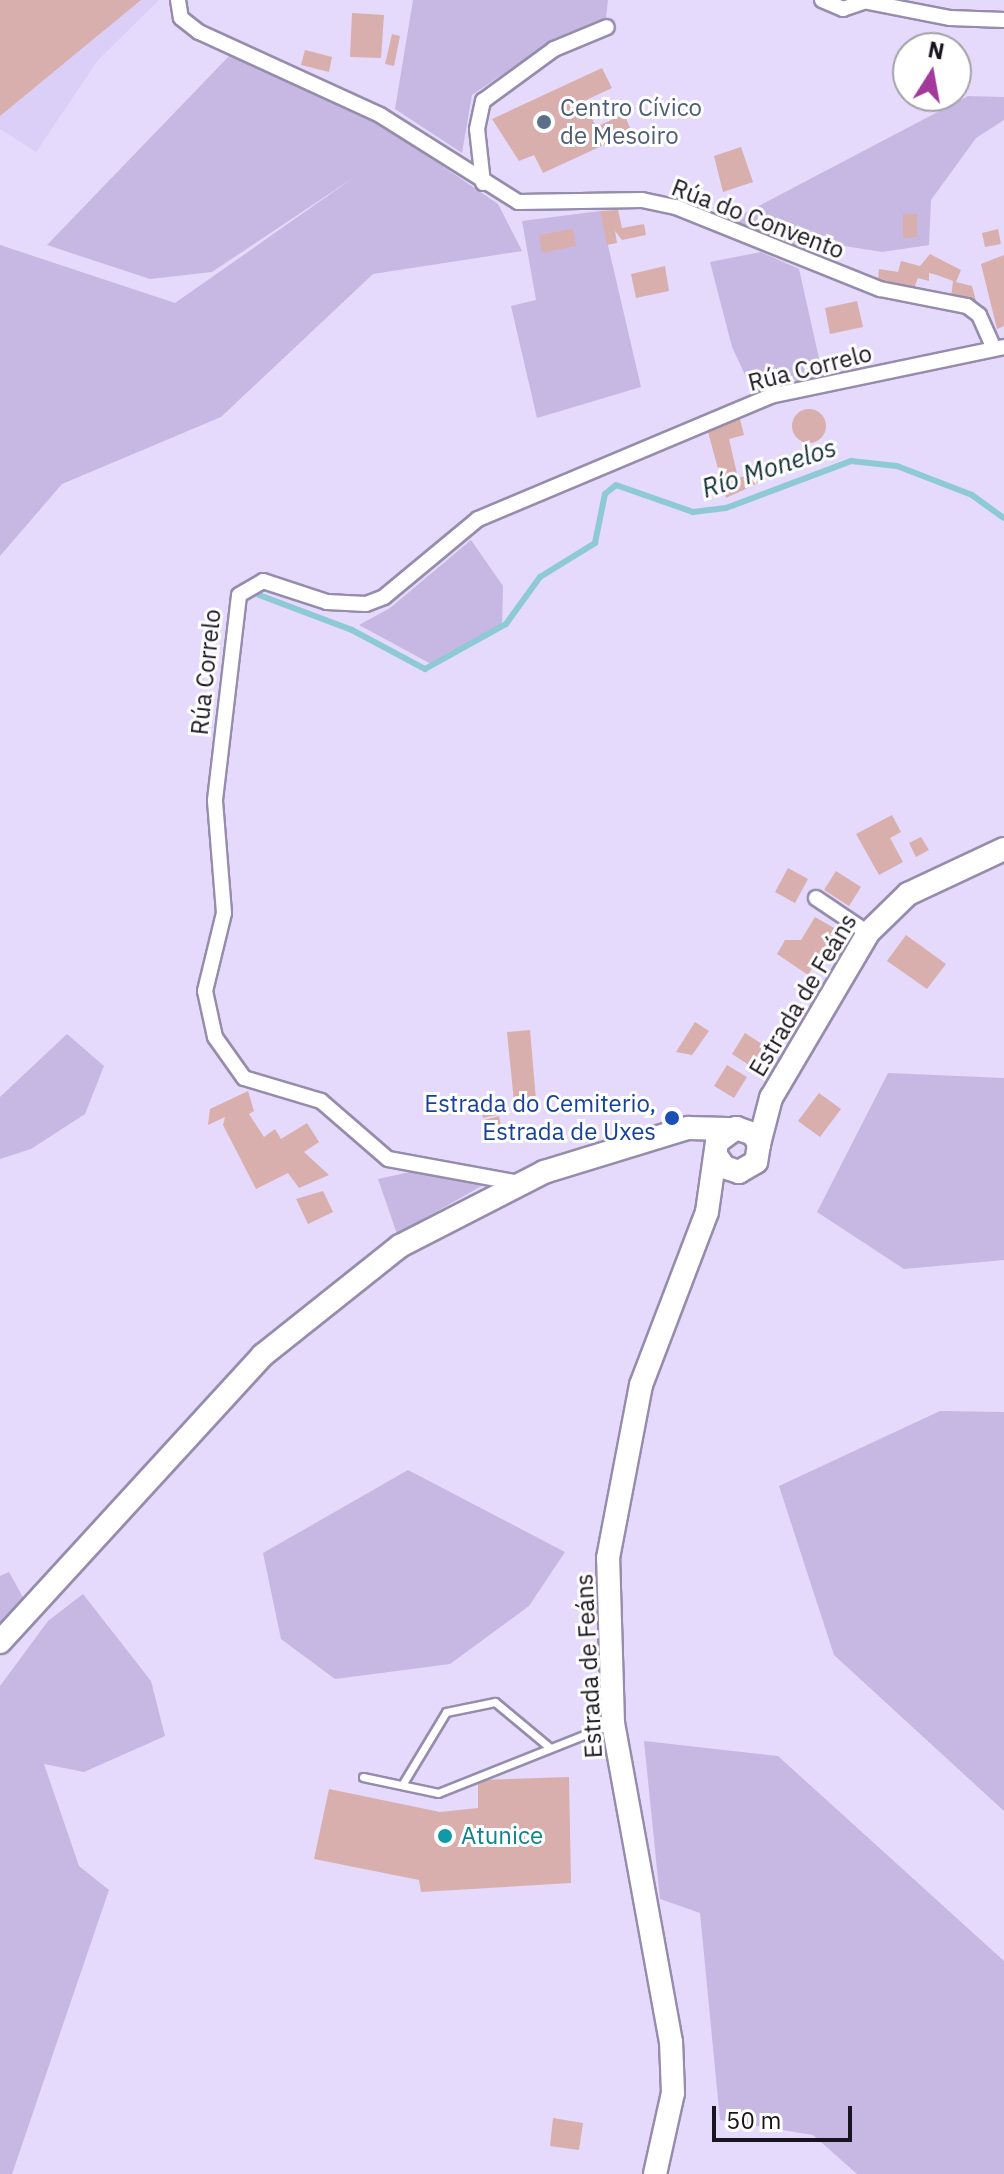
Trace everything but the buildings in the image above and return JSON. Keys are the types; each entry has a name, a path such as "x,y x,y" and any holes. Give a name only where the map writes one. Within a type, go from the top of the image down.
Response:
{"street":[{"name":"Rúa do Convento","path":"178,0 181,18 199,32 380,115 483,183 518,202 642,200 676,207 880,289 967,306 979,315 999,347"},
{"path":"822,0 843,9 868,1 1004,20"},
{"path":"483,183 477,129 483,101 554,49 607,27"},
{"name":"Rúa Correlo","path":"520,1183 388,1159 321,1101 244,1078 215,1037 205,991 224,913 215,800 239,595 263,581 327,602 366,604 384,597 478,519 770,396 999,347"},
{"name":"Estrada de Feáns","path":"707,1212 756,1162 771,1098 868,933 908,894 1004,849"},
{"path":"816,898 868,933"},
{"name":"Estrada de Feáns","path":"655,2174 673,2093 671,2042 613,1723 608,1558 641,1385 707,1212 724,1140 771,1098"},
{"path":"0,1642 263,1355 400,1246 520,1183 658,1138 724,1140 753,1134 759,1144"},
{"path":"724,1140 724,1167 746,1170"}],"lane":[{"path":"402,1785 446,1712 495,1702 549,1747"},
{"path":"363,1777 438,1793 613,1723"}],"shaded area":[{"path":"0,0 159,0 98,60 36,152 0,129"},
{"path":"413,0 608,0 606,18 556,38 472,95 462,153 395,109"},
{"path":"231,54 371,117 498,204 522,251 373,274 221,417 62,484 0,556 0,245 175,303 356,176 212,272 150,279 47,245"},
{"path":"972,96 1004,97 1004,120 976,138 931,200 929,245 882,252 813,241 807,253 730,221 938,112 972,112"},
{"path":"600,211 641,387 537,418 511,306 536,300 522,221"},
{"path":"761,252 799,269 823,376 755,396 732,347 710,262"},
{"path":"471,540 503,586 502,628 431,664 359,625 390,608"},
{"path":"67,1034 104,1066 85,1114 31,1149 0,1159 0,1097"},
{"path":"888,1073 1004,1078 1004,1260 904,1269 817,1212"},
{"path":"415,1171 479,1180 485,1184 397,1234 378,1179"},
{"path":"940,1411 1004,1412 1004,1811 834,1655 779,1486"},
{"path":"408,1470 565,1552 529,1606 450,1664 335,1679 281,1639 263,1553"},
{"path":"9,1572 25,1601 0,1623 0,1576"},
{"path":"83,1594 151,1681 165,1736 84,1772 44,1764 79,1866 109,1890 12,2174 0,2174 0,1686 48,1621"},
{"path":"644,1741 778,1756 1004,1961 1004,2174 857,2174 813,2135 720,2120 700,1913 660,1899"}],"waterway":[{"name":"Río Monelos","path":"259,595 352,630 425,669 506,624 540,577 595,543 605,494 616,485 693,512 726,508 851,461 897,466 972,495 1004,518"}],"place":[{"name":"Centro Cívico de Mesoiro","path":"544,122"},
{"name":"Estrada do Cemiterio, Estrada de Uxes","path":"672,1118"},
{"name":"Atunice","path":"445,1836"}]}
